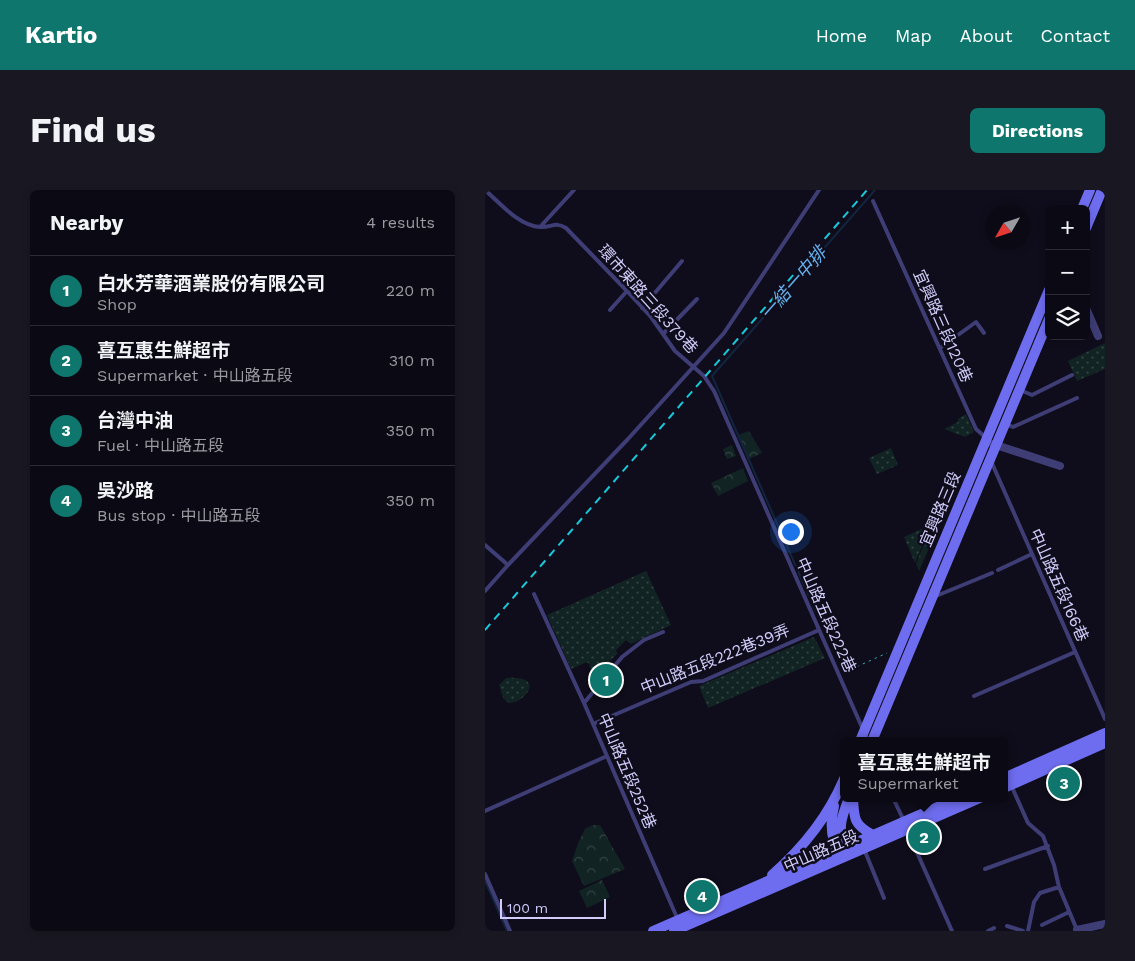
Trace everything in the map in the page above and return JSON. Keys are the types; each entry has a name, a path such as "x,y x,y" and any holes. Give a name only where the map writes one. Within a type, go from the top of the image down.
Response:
{"street":[{"path":"1083,205 1089,190"},
{"path":"1090,218 1102,190"},
{"name":"宜興路三段","path":"864,737 899,648 1047,295"},
{"path":"1090,317 1098,336"},
{"name":"宜興路三段","path":"874,737 1045,329"},
{"path":"986,438 995,446 1060,466"},
{"path":"1008,781 1105,733"},
{"path":"1008,781 1105,743"},
{"path":"761,884 784,865 810,838 840,788"},
{"path":"837,795 831,826 844,852"},
{"path":"844,852 841,819 847,802"},
{"path":"853,802 854,816 857,824 863,830 873,835"},
{"name":"中山路五段","path":"680,927 761,884 844,852 863,848 950,802"},
{"name":"中山路五段","path":"653,931 680,927 844,852 873,835 905,826 969,802"},
{"path":"1077,930 1105,924"}],"lane":[{"name":"環市東路三段379巷","path":"485,190 527,224 540,227 560,224 566,228 627,291 675,351 693,368"},
{"path":"540,227 574,190"},
{"path":"485,591 725,333 819,190"},
{"name":"宜興路三段120巷","path":"873,202 976,429 986,438 991,460"},
{"path":"642,308 683,261"},
{"path":"610,310 627,291"},
{"path":"663,334 697,299"},
{"path":"939,348 976,322 984,333"},
{"name":"中山路五段222巷","path":"693,368 704,376 714,391 839,674 864,737"},
{"path":"1020,390 1032,395 1072,375"},
{"path":"1005,424 1013,427 1077,398"},
{"name":"中山路五段166巷","path":"991,460 1105,720"},
{"path":"485,545 508,565"},
{"path":"998,570 1032,554"},
{"path":"931,598 992,573"},
{"path":"534,594 584,703"},
{"name":"中山路五段222巷39弄","path":"593,724 691,682 703,681 819,630"},
{"name":"中山路五段252巷","path":"663,632 644,640 621,657 584,703 680,927"},
{"path":"974,696 1075,652"},
{"path":"485,811 607,756"},
{"path":"1008,786 1028,823 1043,836 1059,887 1077,930"},
{"path":"895,802 952,931"},
{"path":"985,869 1047,846"},
{"path":"863,848 884,898"},
{"path":"485,874 510,931"},
{"path":"1027,931 1033,902 1040,893 1059,887"},
{"path":"1042,926 1069,912"},
{"path":"1007,926 1023,931"},
{"path":"989,931 994,928"}],"path":[{"path":"839,674 899,648"}],"green space":[{"path":"1105,343 1105,369 1077,381 1068,361"},
{"path":"966,414 974,432 965,437 944,429 958,422 958,419"},
{"path":"749,431 762,453 749,459 738,435"},
{"path":"732,445 736,456 727,459 723,449"},
{"path":"891,448 898,465 877,474 869,458"},
{"path":"743,468 748,481 718,496 711,483"},
{"path":"943,517 919,571 916,564 932,524"},
{"path":"931,525 915,563 904,537"},
{"path":"646,571 671,625 631,644 626,640 616,650 617,654 597,674 589,667 590,665 587,662 571,669 547,615"},
{"path":"814,637 825,658 708,708 699,686"},
{"path":"506,678 520,678 527,682 529,687 522,698 510,703 505,700 499,685"},
{"path":"593,825 600,825 625,869 584,886 572,861 585,829"},
{"path":"602,880 610,897 587,908 579,891"}],"waterway":[{"name":"一結一中排","path":"816,612 712,376 875,190"},
{"path":"485,881 507,931"}],"railway":[{"path":"485,630 867,190"}],"place":[{"name":"白水芳華酒業股份有限公司","path":"606,680"},
{"name":"台灣中油","path":"1064,783"},
{"name":"喜互惠生鮮超市","path":"924,837"},
{"name":"吳沙路","path":"702,896"}]}
